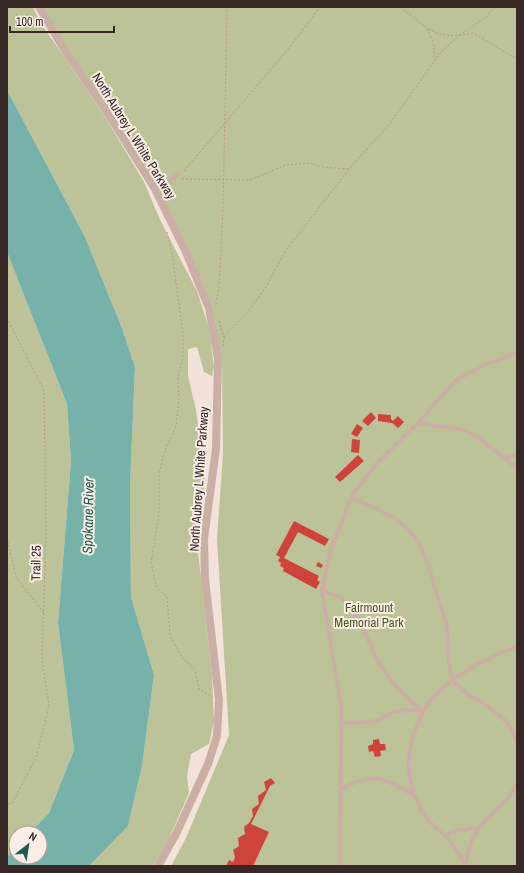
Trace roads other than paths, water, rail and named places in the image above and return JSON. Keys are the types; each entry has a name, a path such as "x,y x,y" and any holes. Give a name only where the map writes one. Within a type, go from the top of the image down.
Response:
{"street":[{"name":"North Aubrey L White Parkway","path":"39,7 65,51 105,109 155,189 185,250 210,308 218,359 216,449 204,539 205,579 218,700 217,736 208,764 176,834 158,866"}],"lane":[{"path":"155,189 179,174"},
{"path":"338,866 340,862 341,705 322,590 330,549 352,498 376,464 418,423 456,380 489,363 517,353"},
{"path":"418,423 464,430 479,438 517,468"},
{"path":"505,458 517,455"},
{"path":"352,498 376,507 393,516 416,536 433,581 446,628 449,663 453,680 458,688 500,715 508,723 517,743"},
{"path":"322,590 341,599 353,612 364,626 380,664 400,691 422,711"},
{"path":"465,866 446,836 427,822 410,786 408,769 411,744 422,711 448,683 481,663 517,647"},
{"path":"341,723 369,722 381,719 393,712 408,710 422,711"},
{"path":"341,789 358,780 372,777 384,780 414,795"},
{"path":"465,866 470,847 479,827 498,810 517,783"},
{"path":"513,790 517,794"},
{"path":"446,836 451,832 479,827"}],"water":[{"name":"Spokane River","path":"7,90 85,237 122,328 135,367 130,486 131,597 154,675 142,766 128,826 89,866 7,866 8,856 8,865 48,865 48,825 38,825 49,813 74,750 58,623 71,461 67,404 7,252"}],"park label":[{"name":"Fairmount Memorial Park","path":"369,614"}]}
